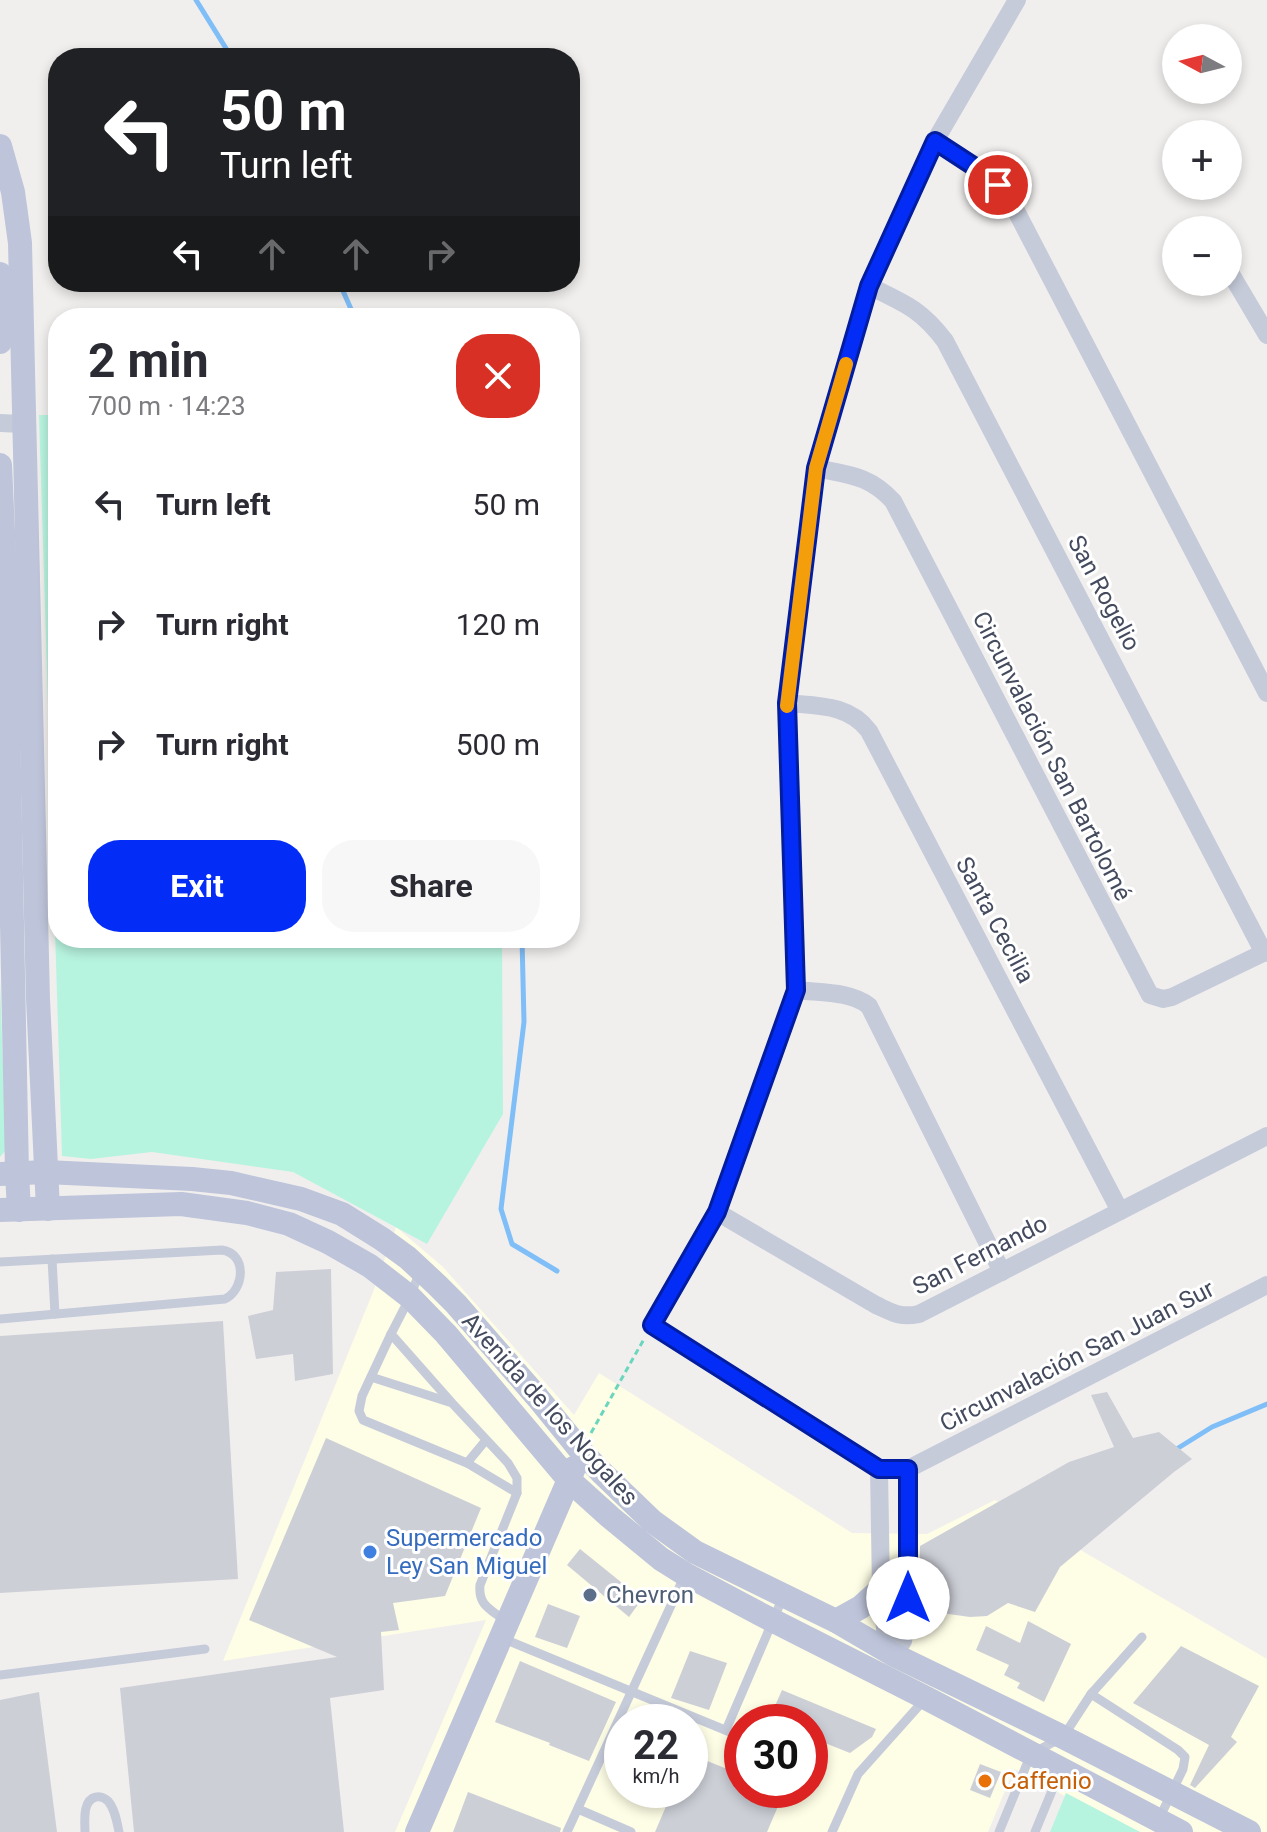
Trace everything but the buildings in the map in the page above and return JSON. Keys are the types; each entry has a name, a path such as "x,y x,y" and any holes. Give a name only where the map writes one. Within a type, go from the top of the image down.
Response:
{"main road":[{"path":"0,146 13,192 20,243 12,423 26,1000 8,1174 10,1210"},
{"path":"0,274 0,342"},
{"path":"0,465 26,1000 48,1209"},
{"name":"Avenida de los Nogales","path":"8,1174 46,1172 231,1183 301,1199 342,1214 408,1258 456,1304 581,1451 690,1563 772,1619 1181,1832"},
{"name":"Avenida de los Nogales","path":"10,1210 181,1204 247,1213 289,1224 328,1242 370,1266 410,1297 446,1334 569,1480 661,1559 690,1563 784,1595 894,1655 1249,1832"},
{"path":"417,1832 581,1451"},
{"path":"836,1621 861,1607 881,1589"},
{"path":"856,1663 894,1655 926,1698"}],"street":[{"path":"894,1655 886,1638 881,1589 879,1469 652,1325 717,1212 796,990 787,703 816,468 869,286 935,141 1017,0"},
{"path":"935,141 989,176 1008,197 1267,693"},
{"name":"San Rogelio","path":"869,286 917,310 945,341 1266,952"},
{"path":"1242,293 1267,335"},
{"name":"Circunvalación San Bartolomé","path":"816,468 859,476 875,484 893,501 1150,995 1163,999 1172,997 1266,952"},
{"name":"Santa Cecilia","path":"787,703 845,711 863,722 869,731 1120,1211"},
{"path":"796,990 848,996 861,999 869,1006 1002,1272"},
{"name":"San Fernando","path":"717,1212 876,1305 906,1317 919,1314 1267,1136"},
{"name":"Circunvalación San Juan Sur","path":"879,1469 908,1469 1267,1285"},
{"path":"894,1655 903,1641 908,1616 908,1469"}],"lane":[{"path":"0,1262 222,1250 229,1251 240,1262 237,1287 225,1299 0,1319"},
{"path":"52,1259 55,1314"},
{"path":"421,1270 371,1377 360,1405 360,1415 363,1420 467,1463 517,1493"},
{"path":"391,1334 508,1463 517,1478 517,1493 479,1592 483,1604 504,1630 631,1691 724,1729"},
{"path":"371,1377 452,1403"},
{"path":"467,1463 486,1440"},
{"path":"567,1832 690,1563"},
{"path":"737,1704 784,1595"},
{"path":"999,1832 1031,1754 1063,1737 1091,1694 1142,1637"},
{"path":"0,1675 205,1649"},
{"path":"1091,1694 1185,1757 1158,1820"},
{"path":"832,1832 858,1774 926,1698"},
{"path":"1035,1832 1061,1769"},
{"path":"85,1832 87,1804 95,1797 108,1801 119,1832"},
{"path":"578,1809 631,1832"}],"path":[{"path":"581,1451 652,1325"}],"shaded area":[{"path":"396,1227 443,1267 574,1415 599,1373 852,1533 927,1534 995,1500 1267,1659 1267,1832 1133,1832 1014,1769 988,1832 395,1832 486,1620 223,1661 373,1292"}],"green space":[{"path":"39,415 48,415 48,705"},
{"path":"56,948 502,948 503,1114 427,1244 293,1172 152,1152 91,1159 62,1156"},
{"path":"0,982 6,1150 0,1157"},
{"path":"1066,1793 1140,1832 1050,1832"}],"waterway":[{"path":"196,0 226,48"},
{"path":"343,292 351,308"},
{"path":"522,948 524,1022 501,1209 512,1244 557,1271"},
{"path":"1175,1450 1212,1427 1267,1404"}],"slow traffic":[{"path":"787,706 816,468 846,364"}],"place":[{"name":"Supermercado Ley San Miguel","path":"370,1552"},
{"name":"Chevron","path":"590,1595"},
{"name":"Caffenio","path":"985,1781"}],"route":[{"path":"908,1598 908,1469 879,1469 652,1325 717,1212 796,990 787,703 816,468 869,286 935,141 998,185"}]}
